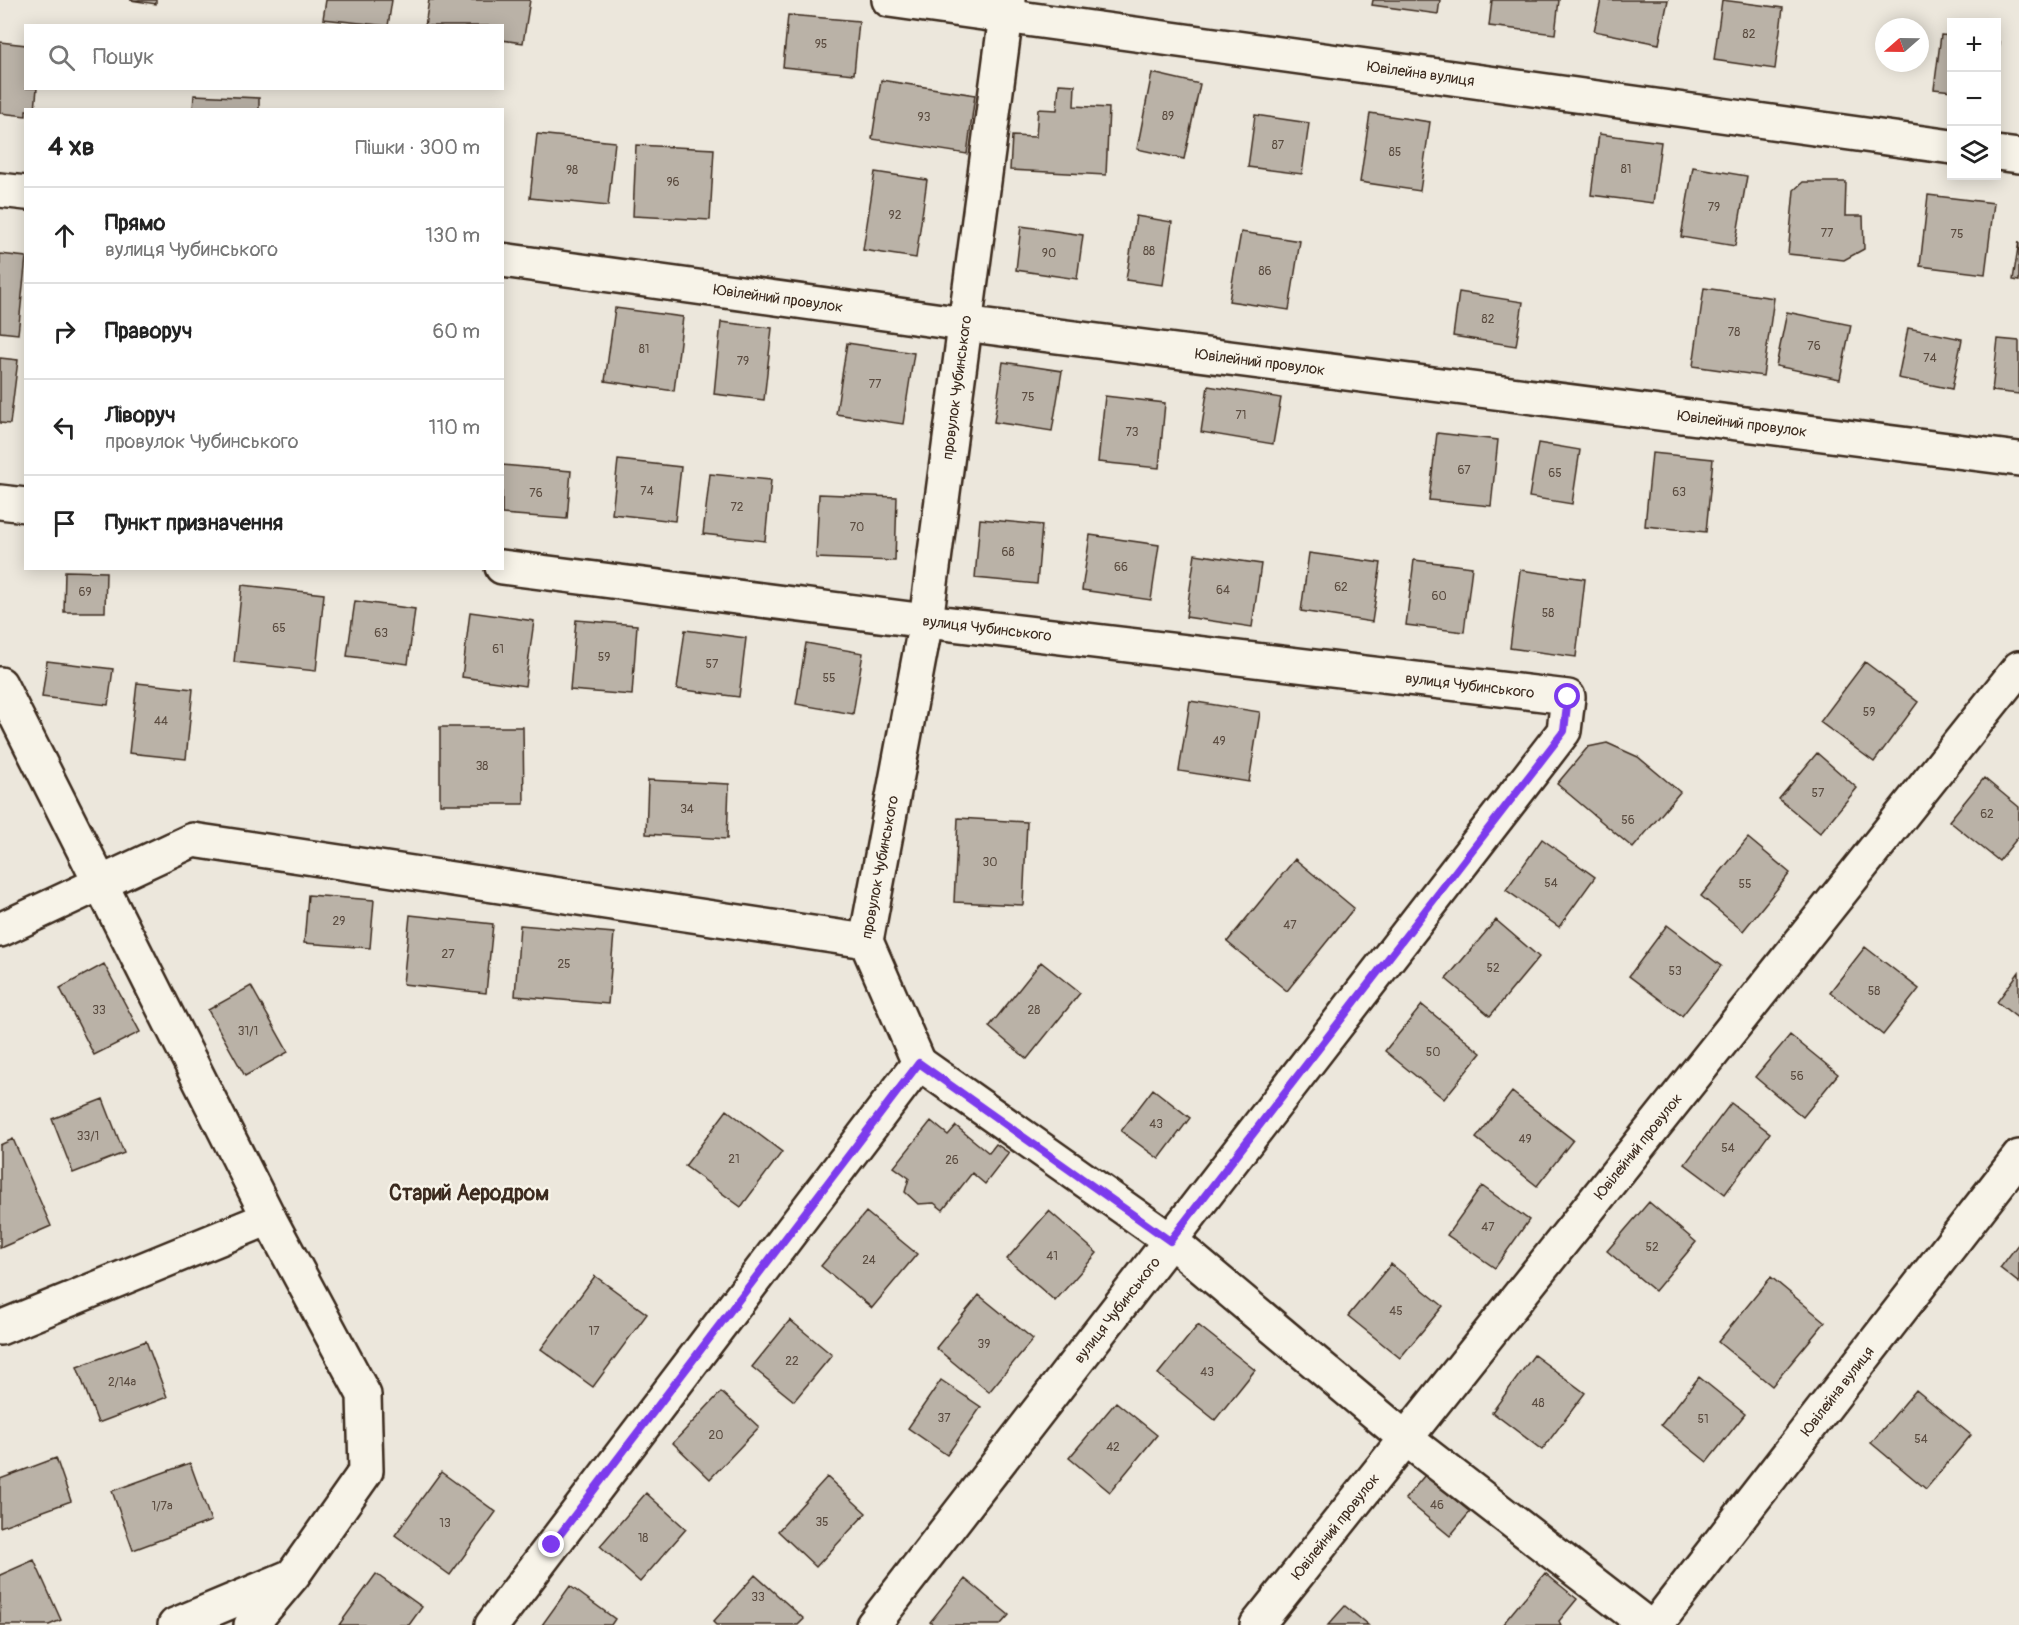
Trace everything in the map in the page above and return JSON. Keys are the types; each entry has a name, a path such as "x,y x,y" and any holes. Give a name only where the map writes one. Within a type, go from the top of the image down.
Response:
{"street":[{"name":"Ювілейна вулиця","path":"890,0 1006,8 1947,146"},
{"name":"провулок Чубинського","path":"919,1063 866,941 926,621 1006,8"},
{"path":"2001,154 2019,156"},
{"path":"0,190 24,193"},
{"name":"Ювілейний провулок","path":"504,260 964,324 2019,459"},
{"path":"0,502 24,505"},
{"name":"вулиця Чубинського","path":"504,567 926,621 1568,697 1564,731 873,1625"},
{"name":"Ювілейний провулок","path":"1257,1625 2019,668"},
{"path":"0,684 269,1218 364,1395 366,1471 293,1575 251,1625"},
{"path":"0,930 193,840 866,941"},
{"path":"492,1625 919,1063 1170,1241 1406,1438 1647,1625"},
{"name":"Ювілейна вулиця","path":"1656,1625 2019,1157"},
{"path":"0,1328 269,1218"},
{"path":"175,1625 293,1575"}],"building":[{"path":"130,0 156,0 156,4"},
{"path":"326,0 392,0 388,24 323,19"},
{"path":"429,0 530,0 523,43 504,40 504,24 425,24"},
{"path":"1373,0 1440,0 1438,14 1372,5"},
{"path":"1492,0 1559,0 1555,34 1489,26"},
{"path":"1601,0 1668,0 1659,44 1594,31"},
{"path":"1722,0 1783,8 1775,69 1714,60"},
{"path":"788,15 859,21 854,74 783,67"},
{"path":"1941,35 1947,36 1947,90 1934,89"},
{"path":"0,42 24,45 24,90 37,90 35,108 24,108 24,116 0,113"},
{"path":"1152,73 1200,84 1184,159 1137,149"},
{"path":"881,80 975,95 967,154 872,139"},
{"path":"1059,84 1075,85 1074,106 1109,108 1106,175 1010,170 1012,136 1036,137 1038,109 1057,110"},
{"path":"194,95 259,98 259,108 193,108"},
{"path":"1370,113 1430,122 1420,191 1360,182"},
{"path":"1255,115 1309,123 1302,174 1248,167"},
{"path":"537,134 615,142 608,206 530,198"},
{"path":"1599,134 1661,142 1653,203 1591,195"},
{"path":"636,145 714,149 710,220 633,216"},
{"path":"1693,167 1747,176 1735,246 1681,237"},
{"path":"875,172 927,180 916,258 863,250"},
{"path":"1803,182 1846,182 1845,216 1863,216 1864,249 1844,260 1788,254 1794,190"},
{"path":"1928,195 1994,203 1985,274 1920,266"},
{"path":"1136,216 1172,222 1163,285 1126,280"},
{"path":"1021,226 1083,235 1077,279 1016,270"},
{"path":"1241,232 1300,241 1289,310 1229,301"},
{"path":"2019,241 2019,281 2013,280"},
{"path":"0,254 24,257 18,334 0,332"},
{"path":"1704,288 1774,298 1763,376 1693,366"},
{"path":"1459,292 1523,302 1516,346 1453,336"},
{"path":"615,308 683,317 674,391 605,381"},
{"path":"1787,312 1851,325 1840,379 1776,366"},
{"path":"721,322 772,328 764,400 714,394"},
{"path":"1908,328 1962,339 1952,389 1898,378"},
{"path":"1998,339 2019,341 2019,394 1992,391"},
{"path":"847,343 914,353 903,424 836,414"},
{"path":"0,358 18,360 10,424 0,423"},
{"path":"1003,362 1062,371 1052,431 994,422"},
{"path":"1208,386 1281,398 1273,444 1201,432"},
{"path":"1105,396 1165,403 1159,468 1098,462"},
{"path":"1437,433 1498,440 1491,506 1429,500"},
{"path":"1538,443 1580,450 1572,504 1529,497"},
{"path":"1652,453 1713,459 1706,532 1645,526"},
{"path":"618,460 681,467 675,521 612,514"},
{"path":"504,465 571,471 567,519 504,514"},
{"path":"710,474 771,480 765,541 703,534"},
{"path":"819,494 897,497 895,561 816,558"},
{"path":"980,519 1042,525 1037,584 975,578"},
{"path":"1090,535 1159,545 1151,600 1082,590"},
{"path":"1309,553 1381,563 1372,622 1301,611"},
{"path":"1195,554 1261,564 1252,627 1186,617"},
{"path":"1414,560 1472,567 1464,632 1406,625"},
{"path":"1520,570 1585,579 1576,657 1510,648"},
{"path":"65,571 106,572 105,612 64,612"},
{"path":"242,585 324,594 316,671 234,662"},
{"path":"355,601 415,609 408,664 347,656"},
{"path":"470,612 534,621 525,686 462,677"},
{"path":"576,620 637,625 632,695 570,690"},
{"path":"685,630 746,638 739,697 677,689"},
{"path":"806,643 863,653 853,714 796,704"},
{"path":"47,661 113,669 108,705 42,697"},
{"path":"1865,662 1918,702 1874,762 1820,722"},
{"path":"137,683 193,689 186,759 129,753"},
{"path":"1190,701 1260,712 1249,782 1179,771"},
{"path":"440,727 523,727 524,804 440,804"},
{"path":"1607,743 1638,757 1680,792 1633,848 1557,784 1588,747"},
{"path":"1817,753 1857,788 1820,833 1779,799"},
{"path":"1984,778 2019,807 2019,836 1999,861 1949,821"},
{"path":"648,780 729,784 727,839 646,834"},
{"path":"958,818 1027,822 1023,905 954,902"},
{"path":"1748,838 1790,873 1743,931 1701,896"},
{"path":"1542,839 1595,877 1559,927 1506,890"},
{"path":"1295,859 1354,908 1287,991 1227,942"},
{"path":"308,895 374,900 370,948 304,943"},
{"path":"410,915 493,924 486,993 403,984"},
{"path":"1496,920 1539,957 1490,1016 1446,979"},
{"path":"520,925 614,933 608,1004 515,996"},
{"path":"1667,925 1721,966 1682,1016 1629,976"},
{"path":"1865,947 1919,989 1883,1035 1830,992"},
{"path":"1041,962 1080,993 1027,1059 989,1027"},
{"path":"104,964 140,1032 94,1055 60,988"},
{"path":"2019,972 2019,1019 1997,1002"},
{"path":"251,986 288,1052 245,1076 208,1010"},
{"path":"1422,1005 1481,1053 1444,1099 1385,1051"},
{"path":"1790,1035 1838,1074 1803,1117 1755,1077"},
{"path":"1153,1089 1190,1118 1159,1159 1121,1131"},
{"path":"1512,1092 1573,1140 1537,1186 1476,1138"},
{"path":"103,1099 124,1153 73,1173 52,1119"},
{"path":"1731,1103 1770,1133 1725,1194 1685,1164"},
{"path":"727,1110 782,1152 741,1207 685,1166"},
{"path":"931,1121 948,1135 956,1126 989,1153 996,1144 1009,1153 985,1184 972,1173 943,1210 934,1203 918,1204 905,1192 909,1178 894,1167"},
{"path":"13,1139 51,1226 0,1248 0,1145"},
{"path":"1482,1186 1529,1220 1495,1268 1447,1235"},
{"path":"1649,1202 1696,1242 1655,1291 1607,1251"},
{"path":"1049,1211 1097,1253 1055,1301 1007,1259"},
{"path":"866,1212 917,1254 872,1308 821,1266"},
{"path":"2019,1243 2019,1283 2000,1268"},
{"path":"1391,1264 1443,1306 1400,1358 1348,1316"},
{"path":"595,1276 647,1314 593,1387 541,1349"},
{"path":"1771,1277 1825,1322 1772,1386 1718,1342"},
{"path":"979,1295 1033,1339 989,1392 936,1348"},
{"path":"790,1320 832,1355 794,1401 752,1367"},
{"path":"1198,1325 1255,1370 1215,1420 1158,1374"},
{"path":"146,1341 167,1397 98,1423 77,1367"},
{"path":"1534,1355 1585,1393 1542,1450 1492,1412"},
{"path":"1699,1377 1745,1414 1707,1462 1661,1425"},
{"path":"941,1380 981,1407 947,1455 908,1428"},
{"path":"1916,1390 1971,1435 1926,1489 1871,1443"},
{"path":"721,1392 759,1427 710,1479 673,1443"},
{"path":"1116,1402 1157,1435 1110,1492 1069,1458"},
{"path":"56,1458 71,1501 0,1527 0,1479"},
{"path":"190,1463 211,1521 133,1550 112,1491"},
{"path":"441,1472 496,1512 450,1575 395,1535"},
{"path":"1425,1475 1470,1512 1450,1536 1405,1499"},
{"path":"827,1477 866,1513 816,1567 778,1531"},
{"path":"646,1493 686,1529 640,1582 600,1546"},
{"path":"34,1560 61,1620 49,1625 0,1625 0,1575"},
{"path":"1545,1573 1577,1599 1559,1621 1561,1625 1502,1625"},
{"path":"376,1574 422,1607 409,1625 339,1625"},
{"path":"755,1575 804,1619 798,1625 716,1625 713,1622"},
{"path":"965,1579 1009,1615 1000,1625 934,1625 930,1622"},
{"path":"570,1586 615,1619 611,1625 542,1625"},
{"path":"1345,1606 1368,1625 1328,1625"}],"district":[{"name":"Старий Аеродром","path":"469,1193"}],"route":[{"path":"552,1545 919,1063 1170,1241 1564,731 1568,697"}]}
